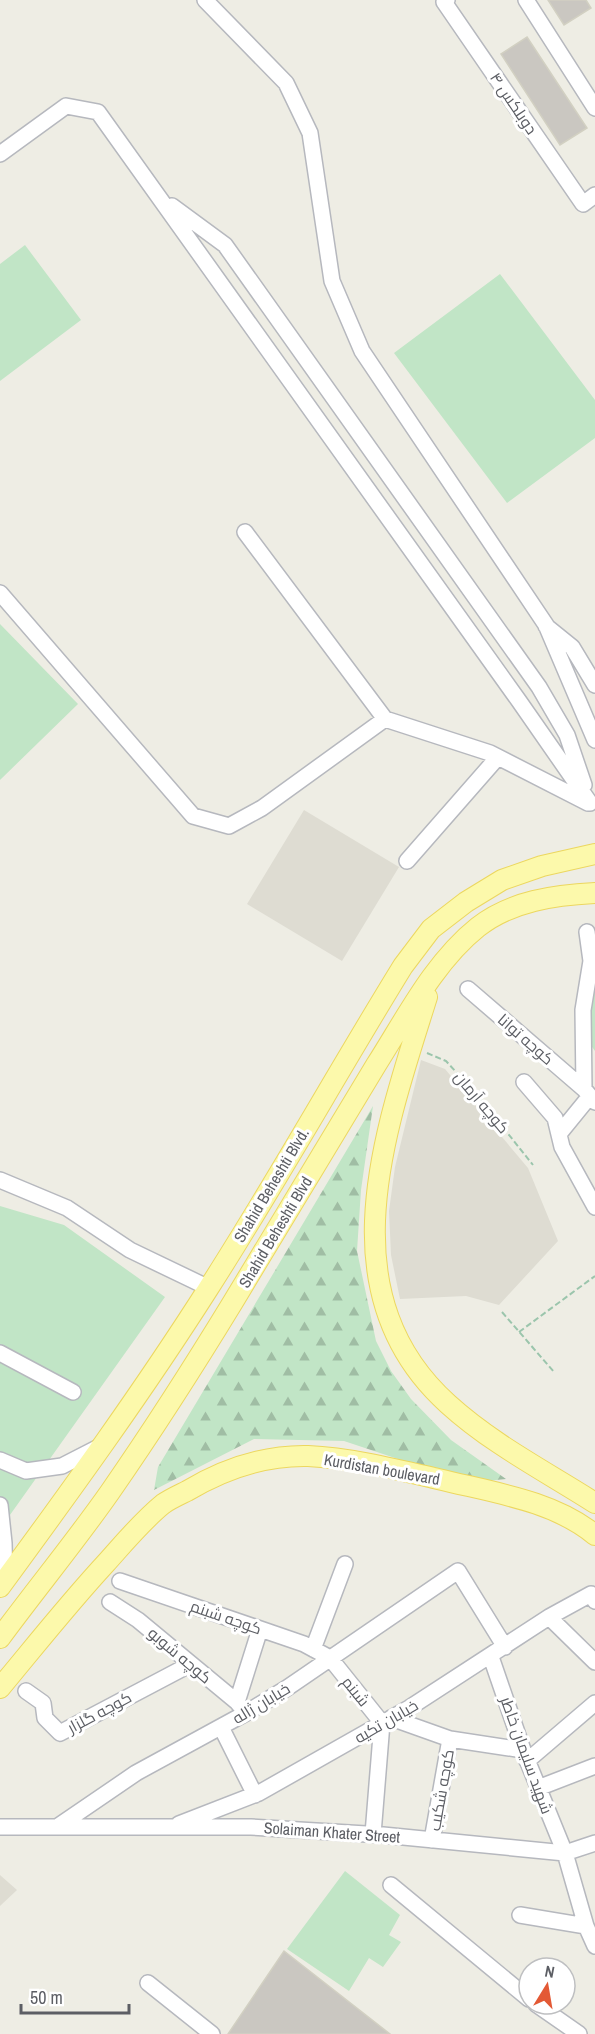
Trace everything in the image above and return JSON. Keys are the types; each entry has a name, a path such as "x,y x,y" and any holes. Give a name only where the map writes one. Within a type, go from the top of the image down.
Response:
{"main road":[{"name":"Shahid Beheshti Blvd.","path":"3,1583 104,1445 209,1288 403,966 431,929 466,902 502,880 542,866 595,854"},
{"name":"Shahid Beheshti Blvd","path":"0,1638 108,1494 179,1389 434,974 458,945 479,926 505,911 562,894 595,893"},
{"path":"434,974 401,1077 381,1166 374,1218 374,1255 387,1313 405,1353 421,1375 448,1404 529,1464 595,1503"},
{"name":"Kurdistan boulevard","path":"0,1688 89,1581 164,1503 224,1472 249,1463 274,1458 307,1456 393,1468 532,1503 570,1519 595,1535"}],"street":[{"path":"205,0 286,83 310,133 332,281 362,351 546,625 595,740"},
{"path":"526,0 589,85 595,108"},
{"name":"دوبلکس ۴","path":"446,1 589,200"},
{"path":"0,154 66,106 99,112 592,806"},
{"path":"162,199 225,245 532,677 567,735 592,806"},
{"path":"244,532 385,718 498,757 592,806"},
{"path":"0,593 193,816 229,826 262,808 385,718"},
{"path":"546,625 572,647 595,685"},
{"path":"407,861 498,757"},
{"path":"559,1134 590,1095 583,1010 591,961 587,932"},
{"name":"کوچه توانا","path":"468,989 590,1095"},
{"path":"524,1082 555,1118 562,1148 595,1207"},
{"path":"0,1180 67,1208 130,1250 209,1288"},
{"path":"0,1353 73,1392"},
{"path":"0,1460 26,1471 62,1466 104,1445"},
{"path":"0,1505 4,1543 3,1583"},
{"path":"313,1649 345,1564"},
{"name":"خیابان ژاله","path":"57,1827 136,1773 221,1727 242,1708 330,1658 458,1570 505,1647"},
{"name":"کوچه شبنم","path":"120,1581 260,1629 313,1649 330,1658"},
{"name":"خیابان تکیه","path":"171,1827 255,1795 387,1721 491,1657 549,1617 593,1598"},
{"name":"کوچه شوبو","path":"110,1602 138,1620 242,1708"},
{"path":"549,1617 595,1662"},
{"path":"242,1708 260,1629"},
{"name":"شهید سلیمان خاطر","path":"491,1657 525,1755 565,1853"},
{"name":"شبنم","path":"330,1658 387,1721"},
{"name":"کوچه گلزار","path":"26,1691 44,1703 45,1718 60,1733 189,1665"},
{"path":"373,1834 387,1721 450,1739 525,1755 595,1703"},
{"path":"221,1727 255,1795"},
{"name":"کوچه شکیب","path":"432,1840 450,1739"},
{"path":"538,1788 595,1766"},
{"name":"Solaiman Khater Street","path":"0,1827 251,1827 373,1834 565,1853"},
{"path":"595,1843 565,1853 588,1915 595,1946"},
{"path":"391,1884 517,1989"},
{"path":"520,1915 588,1915"},
{"path":"148,1983 212,2034"},
{"path":"553,2016 579,2034"}],"path":[{"name":"کوچه آرمان","path":"421,1051 446,1061 478,1095 533,1166"},
{"path":"519,1332 595,1276"},
{"path":"502,1312 554,1372"}],"shaded area":[{"path":"304,810 399,867 342,961 247,904"},
{"path":"421,1060 445,1069 528,1168 558,1241 499,1305 466,1296 400,1299 391,1255 389,1211 395,1167"},
{"path":"0,1875 17,1890 0,1906"}],"green space":[{"path":"25,245 81,320 0,381 0,264"},
{"path":"500,274 595,400 595,438 507,503 394,353"},
{"path":"0,624 78,704 0,780"},
{"path":"595,970 595,1051 582,1033"},
{"path":"373,1106 361,1190 357,1251 376,1341 391,1371 411,1399 451,1440 506,1479 486,1481 401,1460 344,1441 254,1439 154,1490 158,1467"},
{"path":"0,1206 64,1225 165,1297 0,1529"},
{"path":"345,1871 400,1915 389,1935 401,1942 383,1967 369,1958 349,1991 287,1949"}],"building":[{"path":"548,0 586,0 591,8 564,25"},
{"path":"527,37 587,128 560,145 501,54"},
{"path":"284,1951 390,2034 228,2034"}]}
